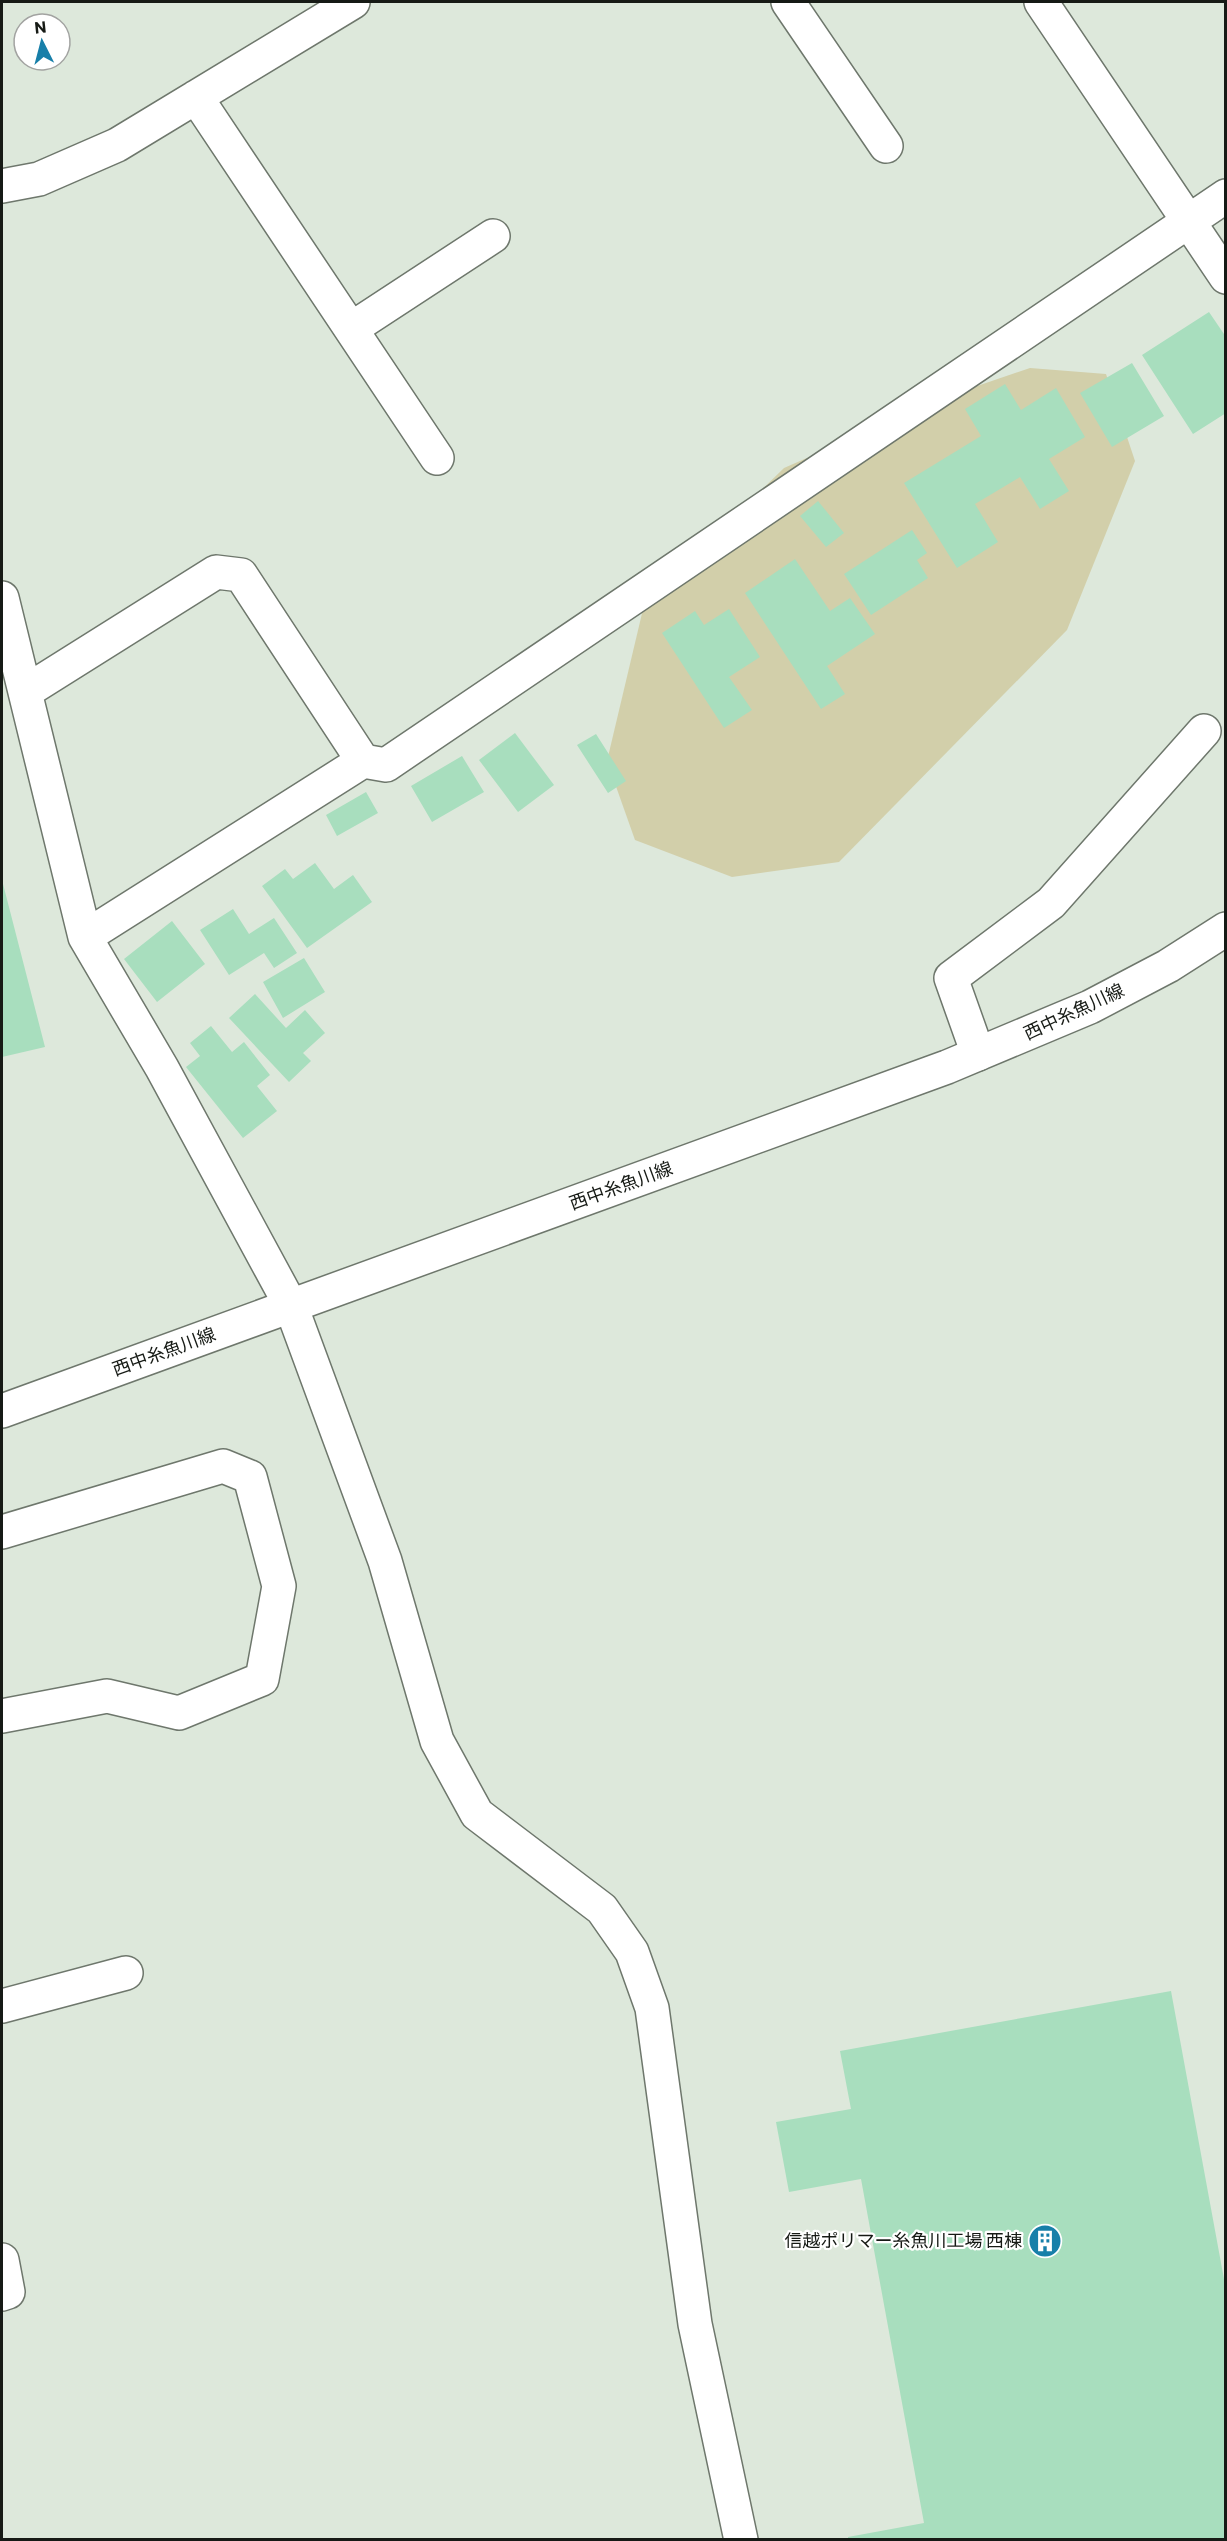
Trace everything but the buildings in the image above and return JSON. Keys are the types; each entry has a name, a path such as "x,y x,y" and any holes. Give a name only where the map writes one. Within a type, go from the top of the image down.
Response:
{"street":[{"path":"2,186 39,179 117,146 353,2"},
{"path":"788,2 886,146"},
{"path":"1041,2 1226,277"},
{"path":"196,97 437,458"},
{"path":"85,937 363,761 386,765 1226,196"},
{"path":"351,329 493,236"},
{"path":"25,692 216,572 241,575 363,761"},
{"path":"2,598 85,937 162,1068 291,1306 385,1561 437,1741 477,1814 602,1909 632,1952 652,2008 695,2324 741,2540"},
{"path":"978,1054 951,978 1051,903 1203,731"},
{"name":"西中糸魚川線","path":"2,1411 978,1054 1090,1007 1168,966 1226,929"},
{"path":"2,1532 223,1466 250,1477 279,1586 262,1679 179,1713 107,1695 2,1716"},
{"path":"2,2006 126,1973"},
{"path":"2,2260 8,2292 2,2294"}],"shaded area":[{"path":"1030,368 1106,374 1135,461 1067,630 839,862 732,877 635,840 607,761 644,605 784,468 951,395"}],"place":[{"name":"信越ポリマー糸魚川工場 西棟","path":"1045,2241"}]}
